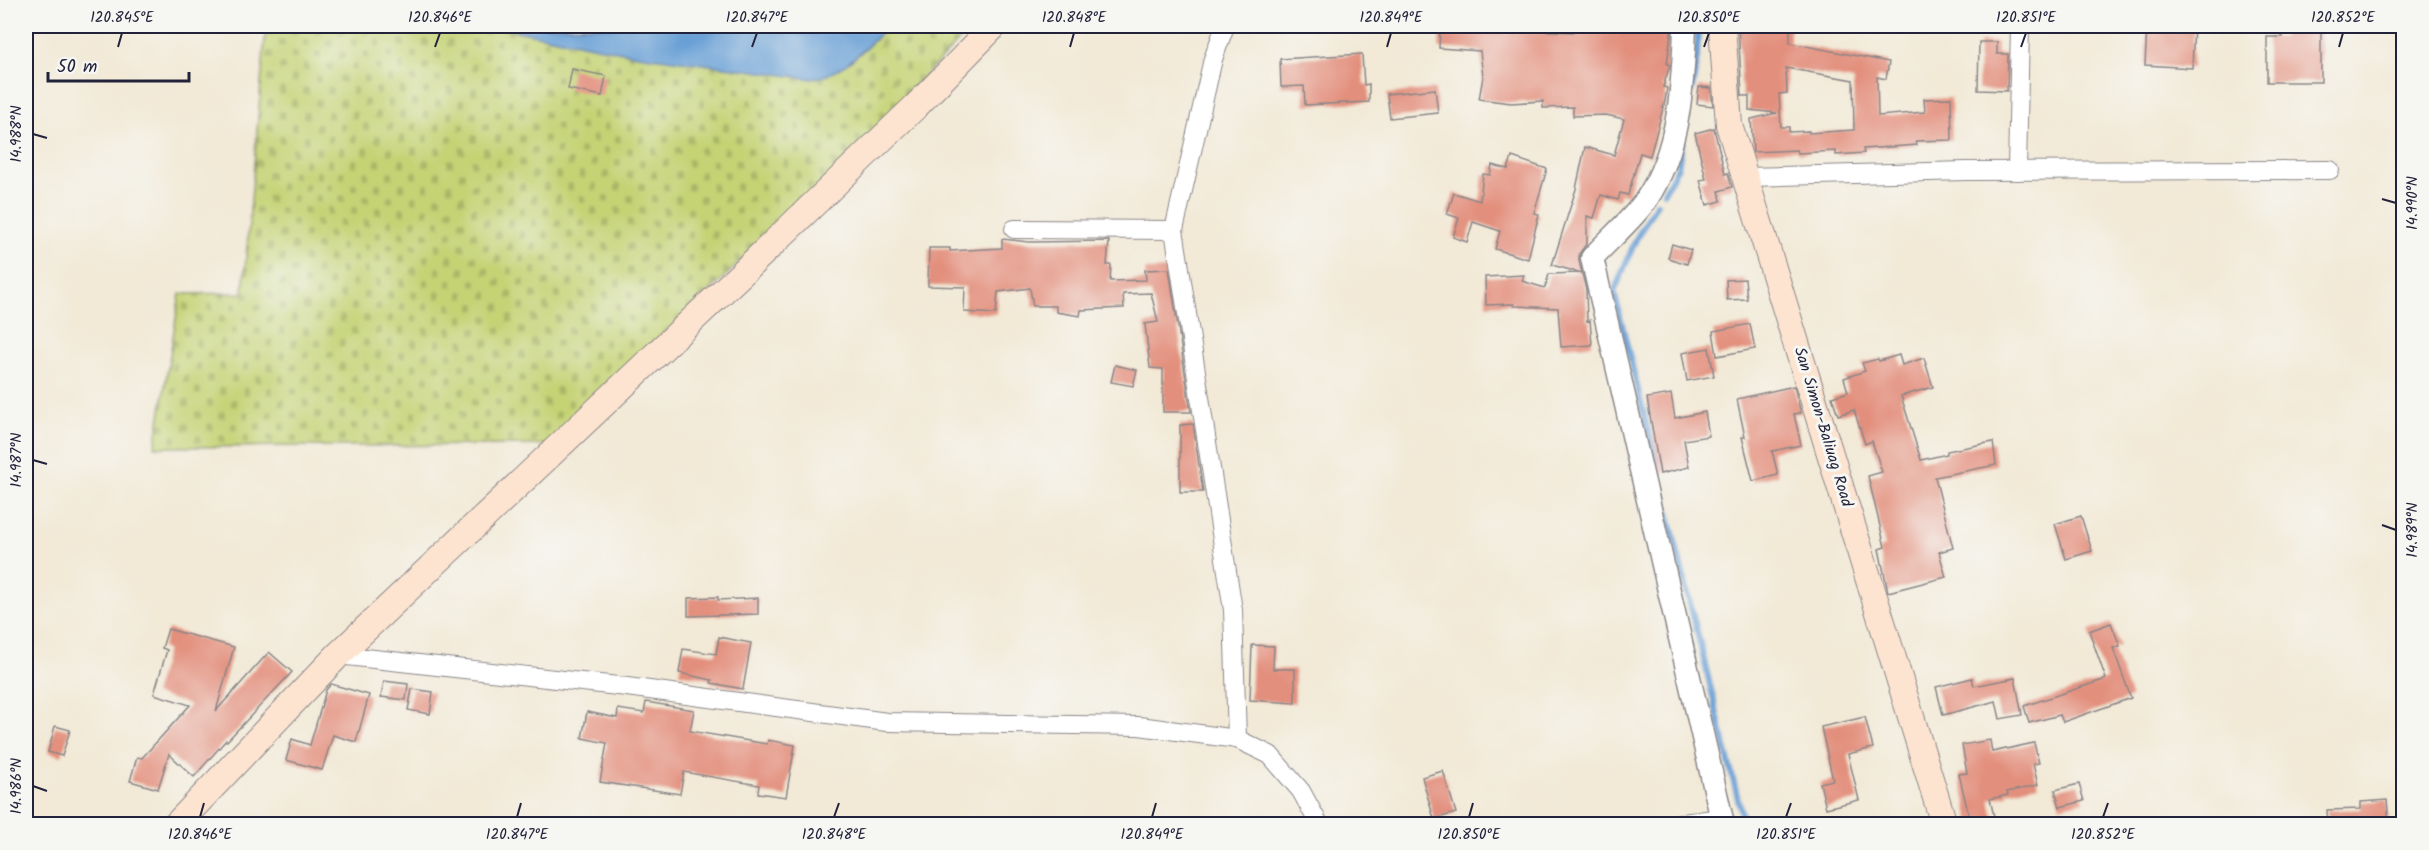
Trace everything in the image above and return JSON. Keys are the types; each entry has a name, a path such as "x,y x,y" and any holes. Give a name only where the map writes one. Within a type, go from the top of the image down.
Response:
{"main road":[{"path":"177,825 338,655 740,275 916,106 994,26"},
{"name":"San Simon-Baliuag Road","path":"1722,26 1729,125 1944,825"}],"street":[{"path":"1225,26 1213,59 1174,230 1233,610 1237,739"},
{"path":"1675,825 1722,821 1592,258 1646,201 1668,157 1682,90 1685,26"},
{"path":"2017,171 2020,26"},
{"path":"1746,177 2017,171 2330,170"},
{"path":"1014,229 1174,230"},
{"path":"338,655 627,687 887,722 1139,726 1237,739 1270,755 1301,791 1319,825"}],"green space":[{"path":"266,26 973,26 815,190 549,445 155,447 180,294 243,293"}],"water":[{"path":"336,26 464,26 387,32"},
{"path":"491,26 889,26 844,66 812,79 637,55"}],"building":[{"path":"1512,26 1532,30 1573,32 1573,26 1672,26 1667,64 1670,65 1663,87 1667,88 1665,101 1650,156 1640,153 1628,195 1620,193 1618,200 1601,195 1594,218 1587,216 1587,243 1579,254 1579,261 1586,290 1587,321 1590,320 1592,345 1561,347 1558,308 1514,306 1514,304 1486,305 1485,277 1524,275 1522,281 1545,288 1549,274 1581,273 1552,265 1576,189 1585,147 1614,155 1624,119 1606,115 1573,116 1573,107 1543,108 1543,101 1511,103 1479,99 1483,77 1480,51 1439,48 1440,30 1471,32 1471,29 1510,33"},
{"path":"1738,26 1790,26 1790,43 1889,62 1886,79 1877,77 1878,116 1925,112 1924,99 1951,98 1952,140 1916,141 1917,145 1863,149 1864,153 1836,155 1836,151 1753,152 1751,119 1777,113 1749,110 1749,96 1742,96","holes":["1786,68 1853,80 1854,130 1809,133 1809,131 1789,132 1789,127 1781,127 1779,94 1787,93"]},
{"path":"2147,26 2194,26 2192,68 2145,65"},
{"path":"2283,26 2321,26 2321,82 2267,82 2267,37 2283,37"},
{"path":"1979,42 1997,42 1997,54 2008,54 2007,91 1978,90"},
{"path":"1362,54 1364,85 1369,84 1369,102 1305,105 1304,86 1281,87 1280,59"},
{"path":"572,69 606,76 602,96 568,89"},
{"path":"1699,87 1711,88 1713,106 1697,104"},
{"path":"1435,89 1438,113 1390,118 1387,94"},
{"path":"1714,128 1725,174 1728,173 1732,187 1719,191 1721,201 1707,205 1700,180 1706,179 1695,133"},
{"path":"1512,157 1547,169 1534,213 1539,214 1528,259 1495,249 1500,231 1473,222 1467,242 1453,237 1459,218 1447,214 1454,193 1480,201 1483,174 1490,175 1492,165 1508,169"},
{"path":"1002,239 1029,242 1109,241 1107,265 1111,265 1110,281 1146,280 1145,270 1169,269 1191,412 1163,412 1163,369 1150,368 1145,324 1158,322 1151,293 1123,294 1124,308 1081,310 1080,316 1056,312 1056,306 1033,306 1030,288 998,292 996,314 964,312 965,287 928,286 929,248 950,248 950,251 1002,248"},
{"path":"1672,244 1691,250 1687,264 1668,258"},
{"path":"1745,279 1747,299 1727,300 1726,280"},
{"path":"1750,324 1755,349 1717,356 1713,331"},
{"path":"1709,348 1714,376 1687,381 1682,353"},
{"path":"1899,355 1902,365 1924,358 1933,387 1901,396 1921,460 1947,454 1947,451 1993,442 1996,465 1935,477 1953,548 1939,552 1946,577 1888,592 1879,549 1885,547 1868,476 1882,472 1872,441 1865,444 1854,410 1838,415 1832,397 1848,392 1844,378 1865,371 1862,363"},
{"path":"1115,365 1137,370 1133,386 1111,382"},
{"path":"1794,386 1801,413 1794,414 1801,445 1772,451 1778,475 1753,481 1742,437 1745,437 1737,399"},
{"path":"1671,394 1675,418 1705,412 1709,436 1684,440 1689,467 1660,474 1647,398"},
{"path":"1193,424 1203,492 1180,492 1180,425"},
{"path":"2081,516 2092,551 2066,559 2055,524"},
{"path":"718,597 718,600 758,598 758,614 688,616 688,598"},
{"path":"2111,623 2120,646 2113,648 2131,698 2063,722 2060,715 2029,723 2024,706 2106,679 2089,631"},
{"path":"168,629 234,647 216,711 269,652 292,672 226,740 194,777 169,754 158,789 130,781 137,757 142,758 190,705 154,694 167,650 162,648"},
{"path":"719,637 751,643 743,689 711,683 712,680 679,673 683,649 716,654"},
{"path":"1252,645 1274,646 1273,669 1295,669 1295,703 1250,700"},
{"path":"1972,678 1974,686 2015,678 2022,715 2000,719 1996,701 1943,715 1936,687"},
{"path":"384,681 408,684 406,700 381,697"},
{"path":"331,684 369,695 356,742 333,735 322,770 286,760 292,739 310,745 326,690"},
{"path":"412,689 433,692 430,714 408,710"},
{"path":"646,702 694,710 690,731 767,744 768,740 795,745 786,797 758,793 759,785 684,772 680,794 600,782 607,743 582,738 587,712 617,718 618,709 644,713"},
{"path":"1865,717 1873,748 1848,754 1859,800 1826,808 1820,783 1833,780 1821,727"},
{"path":"55,726 70,730 62,756 48,752"},
{"path":"1990,740 1992,752 2034,743 2039,763 2033,764 2038,785 2007,792 2008,795 1990,799 1996,825 1971,825 1959,774 1967,773 1962,745"},
{"path":"1443,771 1456,813 1434,819 1422,777"},
{"path":"2079,784 2084,801 2060,807 2055,790"},
{"path":"2387,800 2389,825 2328,825 2327,810 2361,809 2361,802"}],"waterway":[{"path":"1692,89 1697,57 1698,26"},
{"path":"1664,192 1678,167 1682,143"},
{"path":"1657,203 1636,239 1614,292 1744,824"}]}
